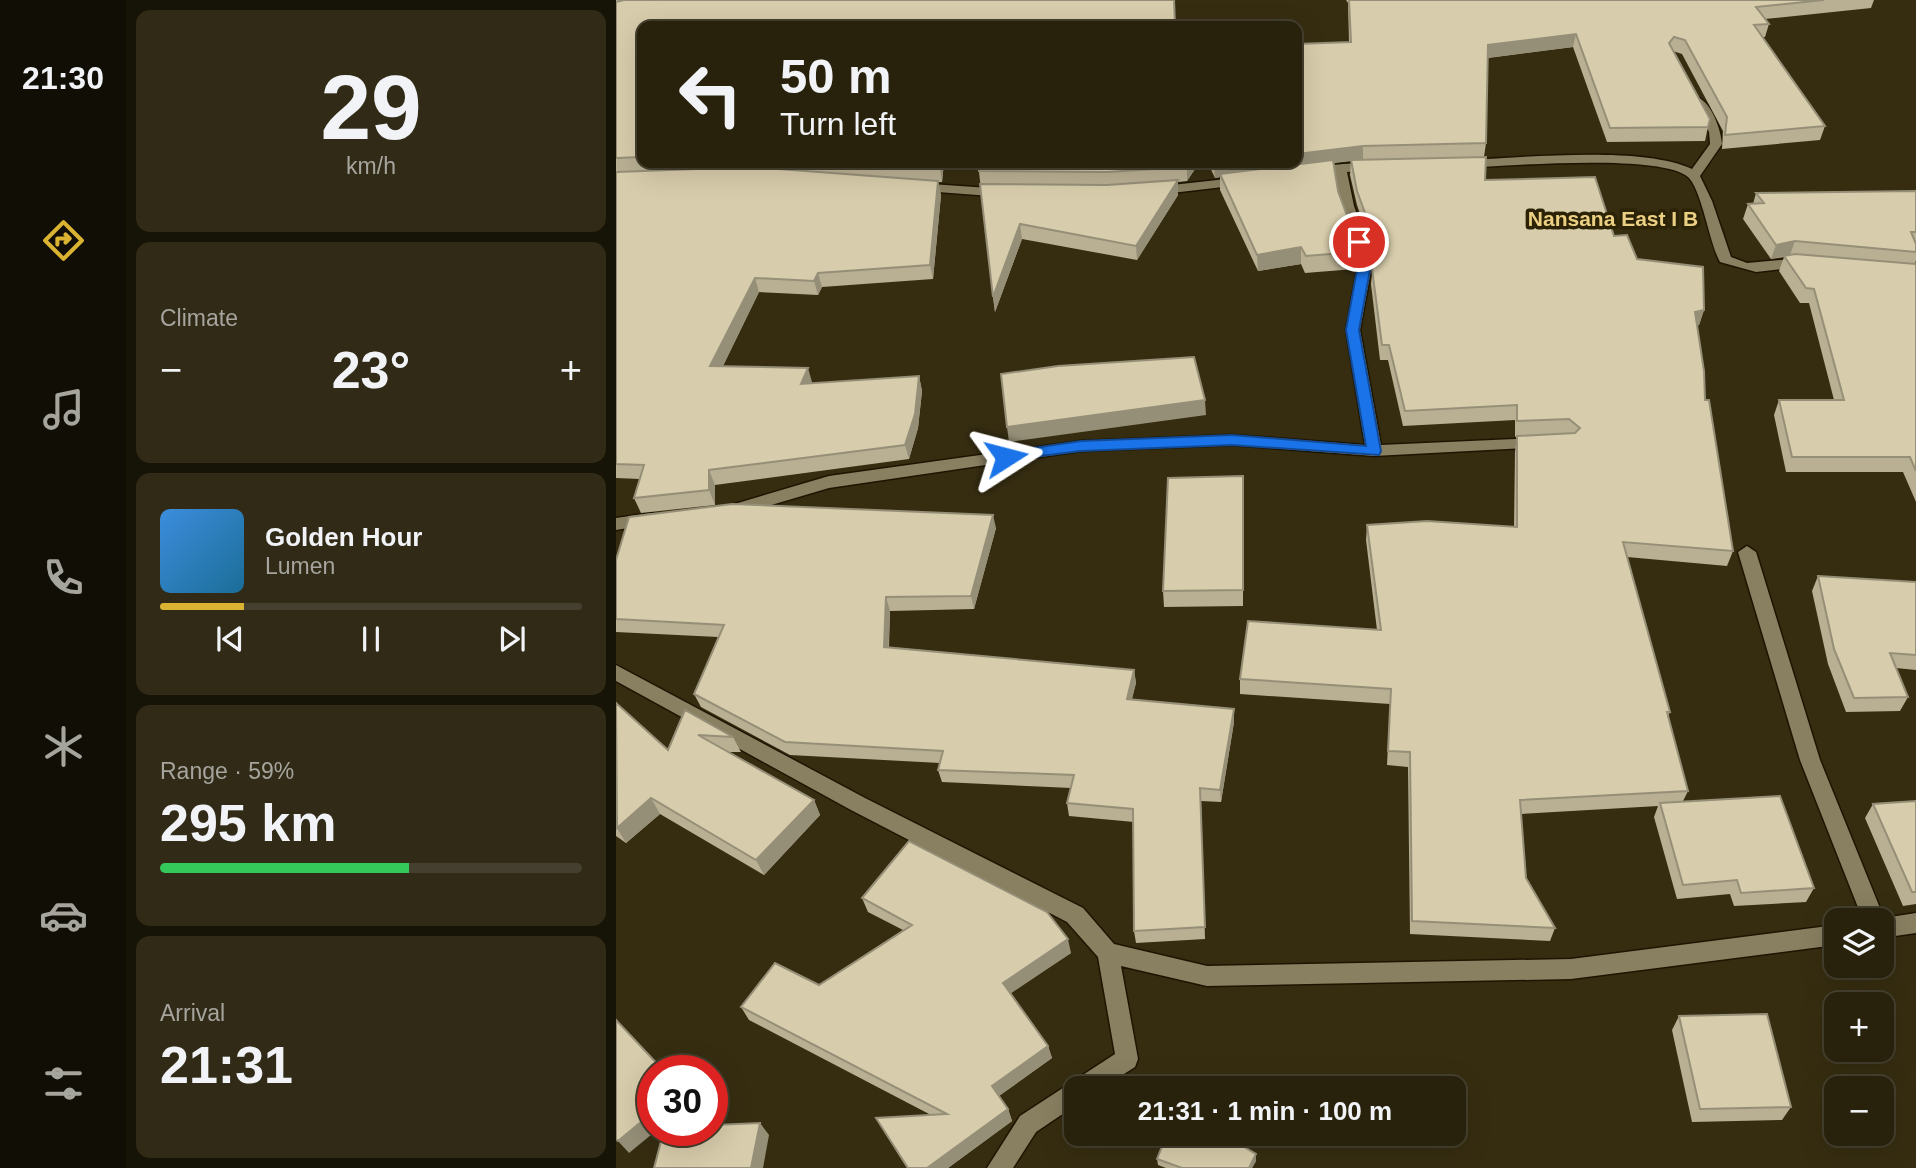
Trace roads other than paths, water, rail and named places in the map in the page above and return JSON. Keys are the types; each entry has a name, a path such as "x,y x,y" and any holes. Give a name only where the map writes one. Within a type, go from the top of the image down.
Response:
{"street":[{"path":"1692,88 1715,132 1716,144 1694,175"},
{"path":"1444,164 1647,161 1681,167 1694,175 1725,259 1752,270 1790,262 1815,265"},
{"path":"1304,173 1390,165"},
{"path":"1340,168 1347,206 1366,259 1353,330 1374,451"},
{"path":"1141,192 1256,179"},
{"path":"906,186 1013,193"},
{"path":"713,513 829,482 1081,446 1232,440 1374,451 1554,442"},
{"path":"616,524 672,517"},
{"path":"1747,552 1810,760 1869,908"},
{"path":"616,672 678,709 1074,915 1108,953 1127,1059 1101,1076"},
{"path":"1894,926 1916,923"},
{"path":"1108,953 1207,976 1571,969 1824,937"},
{"path":"999,1168 1028,1124 1064,1100"}],"district":[{"name":"Nansana East I B","path":"1613,219"}]}
